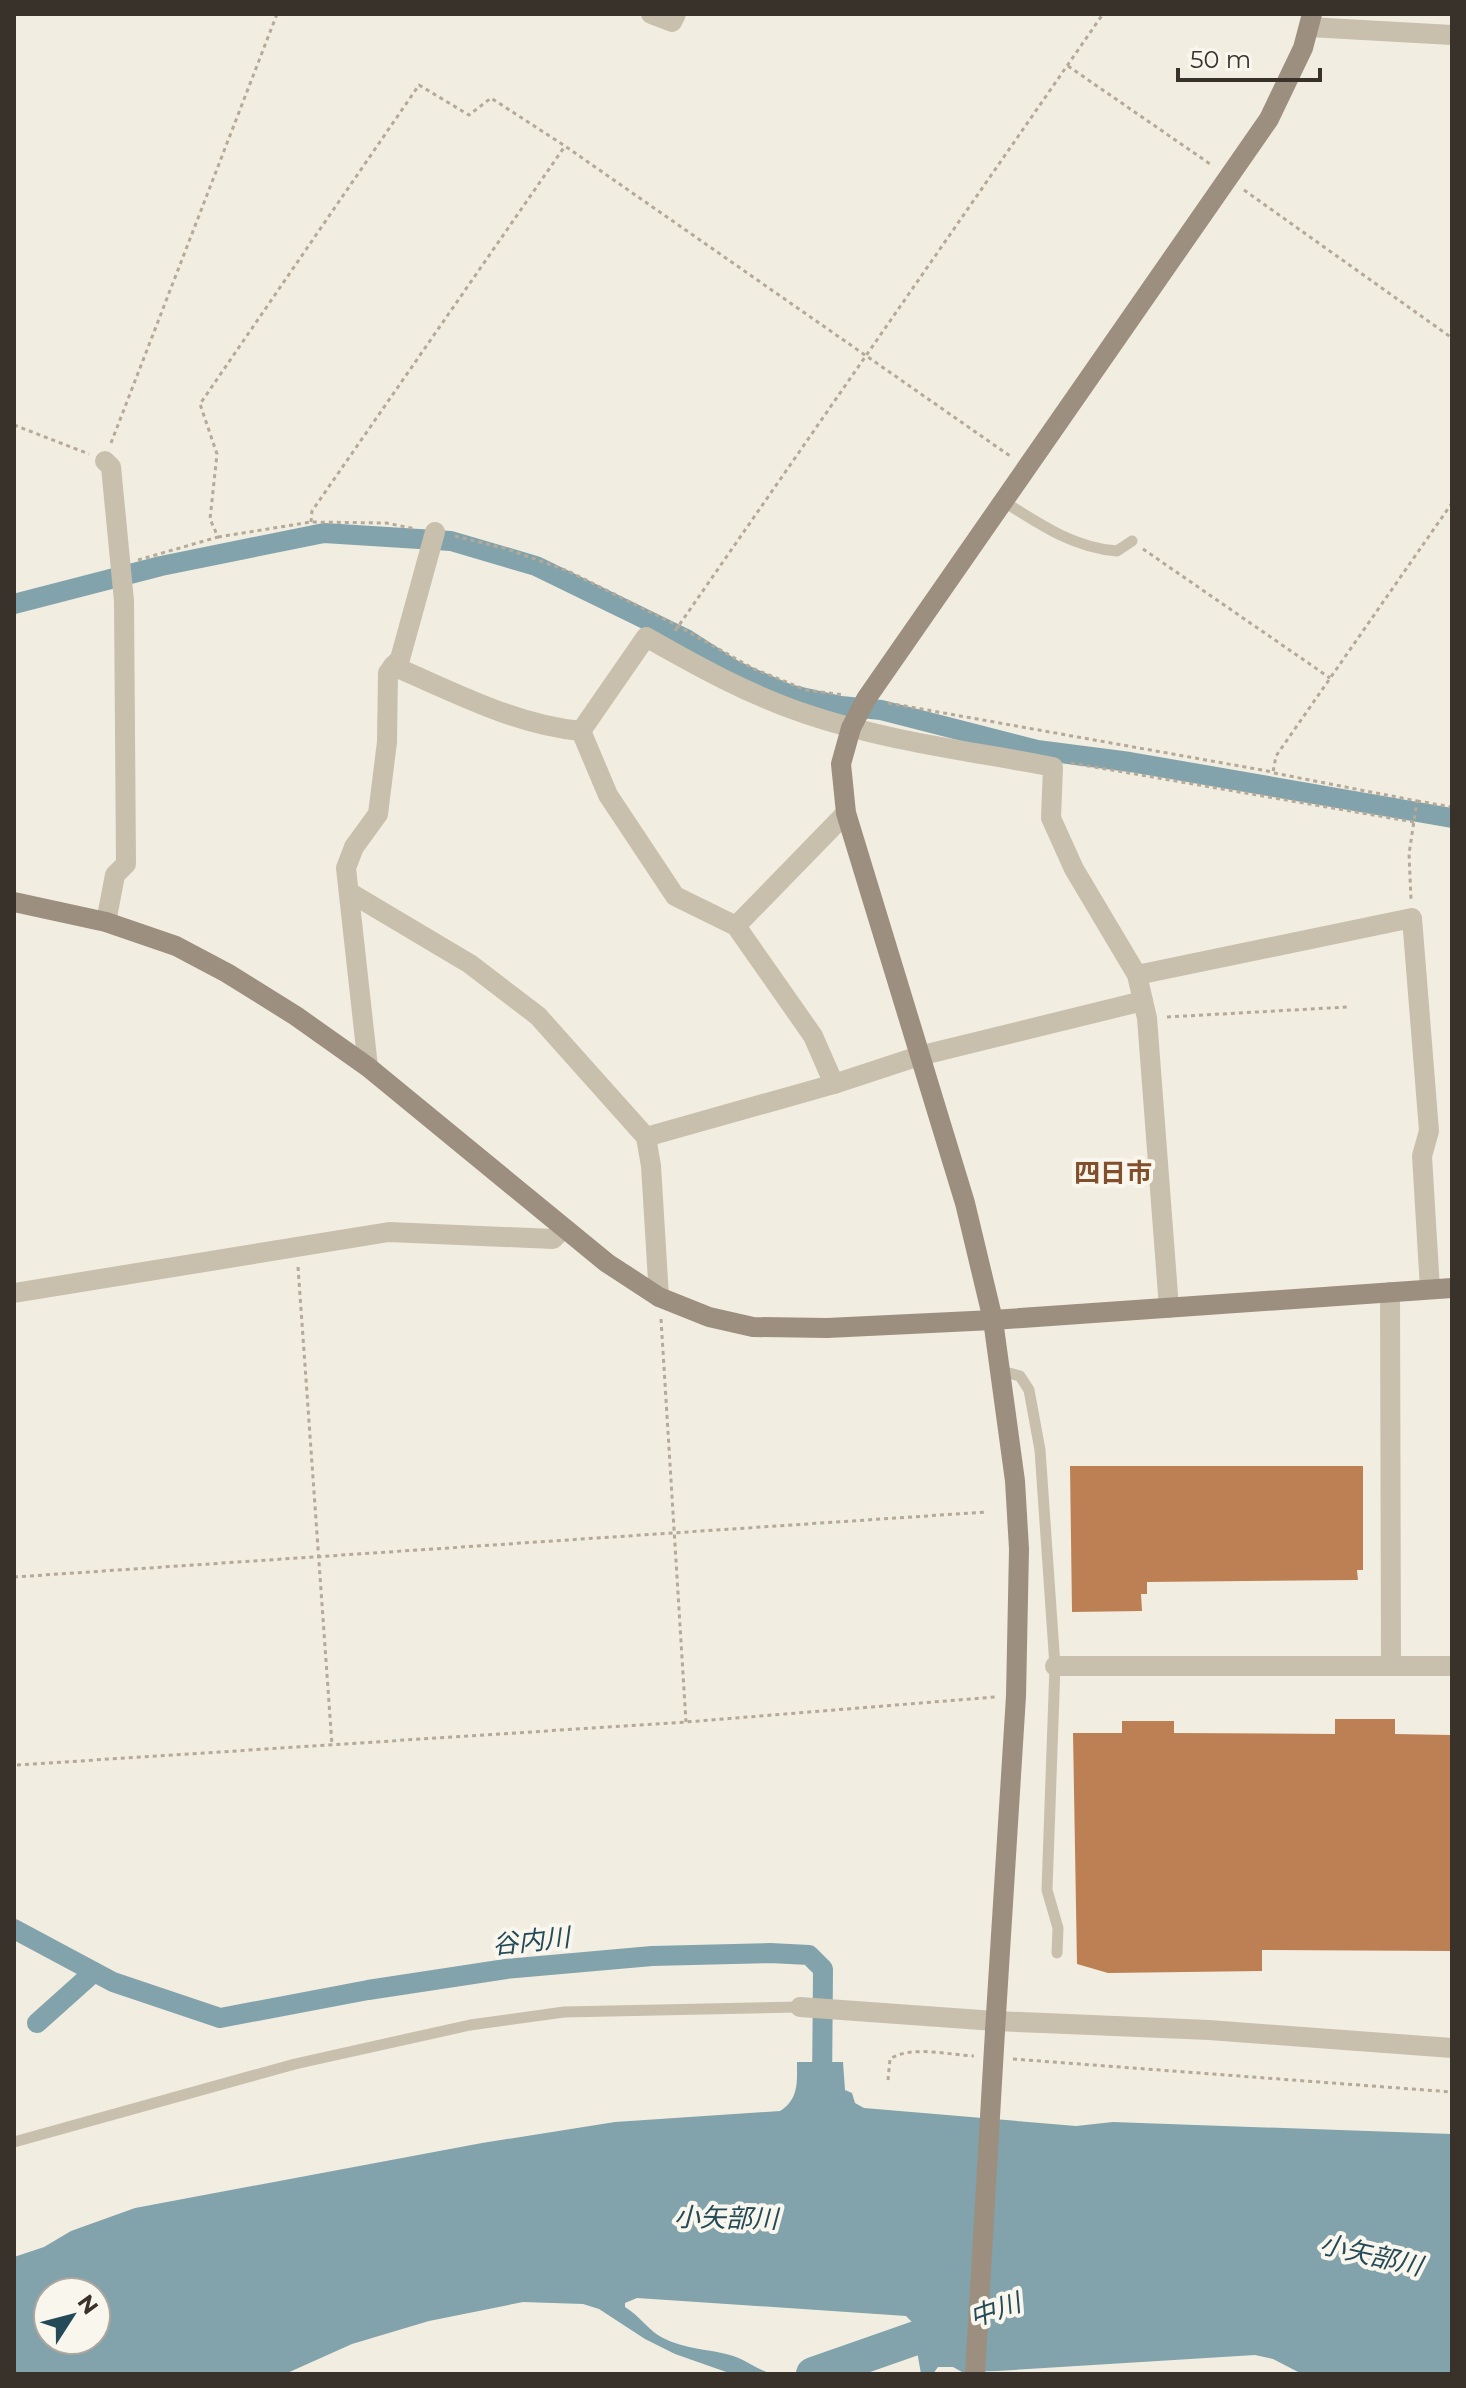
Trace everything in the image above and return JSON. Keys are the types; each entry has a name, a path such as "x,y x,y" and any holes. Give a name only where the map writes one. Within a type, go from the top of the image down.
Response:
{"street":[{"path":"651,14 672,22 676,14"},
{"path":"975,2374 1016,1696 1019,1549 1015,1481 993,1320 965,1203 846,813 841,764 860,711 1269,119 1303,48 1311,20 1452,35"},
{"path":"105,461 111,467 122,573 126,864 115,875 106,922"},
{"path":"368,1067 346,868 349,857 378,814 387,742 388,673 400,659 435,532"},
{"path":"581,731 646,637 712,675 804,714 860,711 1053,767 1051,818 1074,869 1137,975 1145,1009 1169,1308"},
{"path":"393,666 511,716 550,728 581,731"},
{"path":"581,731 608,795 675,896 736,926 813,1036 834,1084"},
{"path":"736,926 846,813"},
{"path":"349,892 470,964 538,1016 646,1137 651,1166 659,1297"},
{"path":"14,902 106,922 176,946 227,973 296,1016 368,1067 607,1263 659,1297 709,1317 753,1327 827,1328 993,1320 1452,1288"},
{"path":"1137,975 1412,918 1429,1131 1422,1156 1430,1289"},
{"path":"646,1137 834,1084 919,1056 1145,1009"},
{"path":"14,1293 389,1232 553,1239 563,1229"},
{"path":"1390,1292 1391,1666"},
{"path":"1055,1666 1452,1666"},
{"path":"800,2007 995,2026 1209,2030 1452,2048"}],"lane":[{"path":"1003,501 1045,529 1075,542 1117,551 1132,541"},
{"path":"999,1374 1020,1376 1029,1390 1040,1450 1055,1666 1047,1890 1058,1928 1057,1953"},
{"path":"14,2142 295,2064 470,2025 579,2012 800,2007"}],"path":[{"path":"14,425 105,461 277,14"},
{"path":"663,647 1103,14"},
{"path":"1068,66 1229,177 1452,338"},
{"path":"218,537 210,519 217,454 200,404 419,85 469,115 491,98 565,146 1026,467"},
{"path":"311,522 312,511 565,146"},
{"path":"1273,772 1276,756 1452,503"},
{"path":"122,573 218,537 311,522 386,523 507,549 568,571 678,626 754,669 860,711 1273,772 1452,807"},
{"path":"1132,541 1330,678"},
{"path":"1053,767 1063,763 1087,765 1414,822"},
{"path":"1412,918 1409,854 1417,801"},
{"path":"1145,1009 1347,1007"},
{"path":"297,1247 332,1745"},
{"path":"659,1297 686,1722"},
{"path":"14,1577 986,1512"},
{"path":"17,1765 686,1722 1016,1696"},
{"path":"888,2080 890,2059 895,2056 916,2052 980,2057"},
{"path":"1012,2059 1452,2092"}],"water":[{"name":"小矢部川","path":"797,2062 843,2062 845,2090 852,2093 855,2103 864,2108 1076,2126 1113,2122 1452,2134 1452,2374 1302,2374 1273,2359 1255,2355 997,2371 962,2372 953,2367 938,2367 933,2374 921,2374 912,2322 906,2316 637,2298 625,2303 625,2307 663,2338 735,2357 770,2373 732,2374 675,2354 599,2309 583,2304 523,2302 429,2321 352,2344 285,2374 14,2374 14,2257 44,2247 71,2231 135,2208 482,2143 615,2122 780,2111 791,2101 797,2083"}],"building":[{"path":"1070,1466 1363,1466 1363,1570 1357,1570 1358,1580 1147,1582 1147,1594 1141,1594 1142,1611 1072,1612"},
{"path":"1335,1719 1395,1719 1395,1734 1451,1735 1451,1951 1262,1950 1262,1971 1108,1973 1077,1964 1073,1733 1122,1733 1122,1721 1174,1721 1174,1733 1335,1734"}],"waterway":[{"path":"14,604 161,566 324,533 451,541 536,566 686,639 734,670 788,694 841,706 881,710 1037,750 1130,762 1452,818"},
{"name":"谷内川","path":"14,1929 113,1982 220,2018 368,1990 506,1969 652,1956 809,1955 823,1969 822,2090"},
{"path":"37,2023 94,1972"},
{"name":"中川","path":"813,2374 956,2324"}],"district":[{"name":"四日市","path":"1113,1173"}]}
